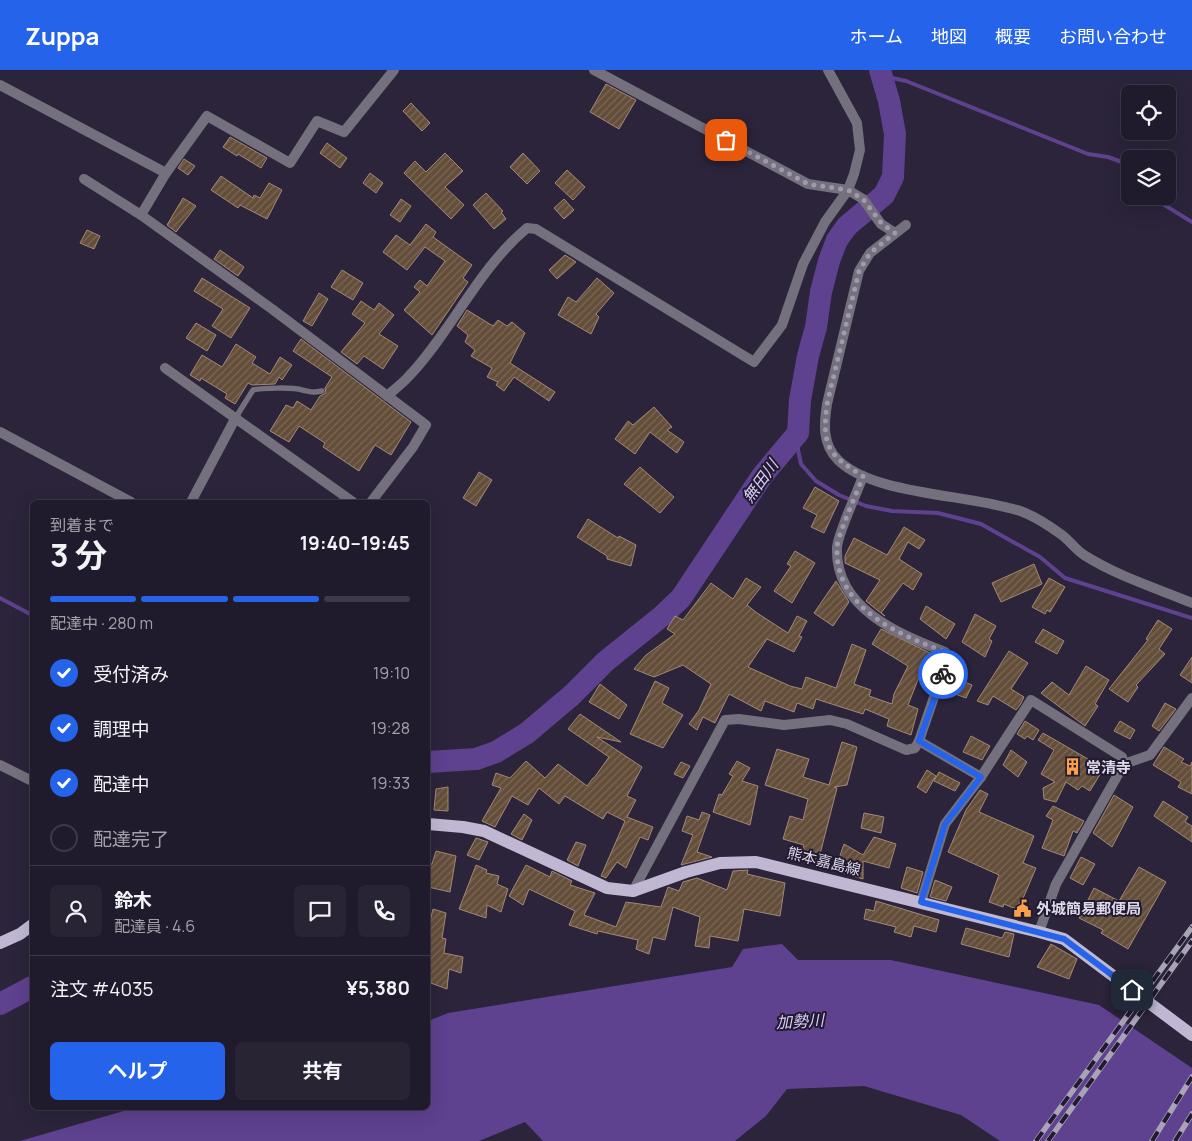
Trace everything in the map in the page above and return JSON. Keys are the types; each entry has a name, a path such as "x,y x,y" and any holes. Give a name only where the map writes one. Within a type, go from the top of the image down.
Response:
{"main road":[{"name":"熊本嘉島線","path":"430,824 484,831 594,884 607,888 633,891 711,865 756,862 1039,932 1064,939 1192,1035"},
{"path":"0,943 20,934 30,926"}],"street":[{"path":"141,215 166,173 207,116 290,163 317,121 344,132 394,70"},
{"path":"594,70 808,184 848,190 863,199 882,224 892,231"},
{"path":"387,396 410,376 511,241 527,228 536,229 754,362 782,325 804,264 825,222 848,190 860,150 857,123 828,70"},
{"path":"0,85 166,173"},
{"path":"84,179 141,215 272,309 426,425 413,447 373,500"},
{"path":"906,225 892,231 870,253 859,271 827,404 824,426 830,450 839,461 863,476 892,486 980,501 1024,512 1062,536 1083,555 1110,569 1192,602"},
{"path":"165,368 350,500"},
{"path":"193,500 236,417"},
{"path":"0,432 127,500"},
{"path":"633,891 726,720 739,719 784,725 830,720 847,724 906,750 915,748 919,741 948,656 945,652 906,636 868,614 858,604 840,576 836,546 863,476"},
{"path":"1039,932 1056,884 1124,764 1150,755 1192,698"},
{"path":"921,902 945,824 981,777 1031,700 1122,758 1124,764"},
{"path":"919,741 981,777"},
{"path":"0,765 30,780"}],"lane":[{"path":"236,417 253,390 263,387 292,389 312,394 322,391"}],"water":[{"name":"加勢川","path":"782,944 798,960 891,960 1099,1005 1192,1068 1192,1141 1000,1141 961,1115 864,1086 787,1089 766,1116 735,1141 543,1141 525,1122 479,1141 20,1141 127,1110 430,1110 430,1020 448,1013 732,967 743,949"}],"building":[{"path":"606,84 636,100 619,129 590,112"},
{"path":"411,103 430,123 422,131 403,111"},
{"path":"230,137 267,158 261,168 223,147"},
{"path":"327,143 347,158 340,168 320,153"},
{"path":"445,153 463,171 445,187 464,205 451,219 404,173 415,161 426,172"},
{"path":"523,153 540,171 527,184 510,167"},
{"path":"184,159 195,166 188,175 178,168"},
{"path":"567,170 585,187 573,200 555,183"},
{"path":"370,173 383,183 376,193 363,183"},
{"path":"221,176 253,198 254,195 260,198 269,183 282,190 267,219 240,205 238,208 211,190"},
{"path":"486,193 503,211 501,212 506,219 494,229 473,205"},
{"path":"183,198 196,206 176,232 167,225"},
{"path":"401,199 411,206 400,222 390,215"},
{"path":"564,199 574,210 564,219 554,208"},
{"path":"426,224 436,232 433,237 472,265 463,278 468,282 432,335 404,310 420,292 414,287 420,280 427,286 445,261 425,247 407,270 383,252 396,235 410,245"},
{"path":"87,230 100,236 94,249 80,243"},
{"path":"220,250 244,267 238,276 214,259"},
{"path":"565,255 576,262 557,279 549,270"},
{"path":"342,270 363,283 353,300 331,287"},
{"path":"202,278 250,308 231,338 212,326 223,309 194,291"},
{"path":"597,278 614,293 596,314 599,317 591,334 558,315 568,297 576,302"},
{"path":"319,293 328,299 312,326 303,321"},
{"path":"361,301 374,310 379,303 394,315 379,334 398,346 383,369 364,356 357,364 341,352 365,323 352,314"},
{"path":"467,310 493,326 498,320 507,326 512,322 525,333 510,363 555,392 549,401 514,377 504,391 496,385 498,382 487,377 492,368 471,356 475,350 465,342 468,335 457,326"},
{"path":"196,323 216,335 207,351 186,338"},
{"path":"301,339 411,422 391,455 375,445 359,471 323,447 325,443 299,426 289,442 270,431 286,405 293,408 297,401 311,410 320,396 326,393 325,388 332,377 293,351"},
{"path":"236,344 256,357 252,363 270,374 280,357 292,365 282,380 279,377 275,384 252,385 248,383 235,404 225,398 227,394 201,378 200,381 190,375 202,355 222,367"},
{"path":"654,407 672,427 667,430 684,442 677,453 650,432 635,454 615,439 628,421 633,425"},
{"path":"640,467 674,497 660,513 624,484"},
{"path":"479,472 492,480 476,506 463,498"},
{"path":"815,487 839,501 824,533 811,527 817,515 803,508"},
{"path":"588,519 618,538 619,536 636,545 631,566 607,559 607,556 577,537"},
{"path":"904,527 925,540 919,549 908,542 899,559 922,574 913,590 903,583 881,613 866,601 880,580 845,563 845,556 854,538 887,555"},
{"path":"795,551 815,563 792,603 774,591 791,566 787,564"},
{"path":"1034,564 1042,584 1001,602 992,583"},
{"path":"746,578 761,587 747,605 757,613 788,633 797,616 807,621 799,636 802,637 794,652 767,639 748,667 790,686 802,689 806,677 836,688 852,644 866,650 854,684 871,690 869,696 892,704 894,694 908,666 872,644 881,629 936,656 931,665 925,662 908,705 918,709 911,735 887,726 889,719 865,709 863,714 816,699 813,709 797,703 794,712 765,701 761,711 729,694 715,723 703,717 697,730 689,724 699,710 711,684 683,665 654,677 634,669 646,655 675,634 667,629 675,616 683,620 711,583 733,599"},
{"path":"1049,578 1065,587 1050,612 1047,610 1045,614 1032,607"},
{"path":"836,581 849,602 833,626 814,613"},
{"path":"926,606 955,624 946,639 920,619"},
{"path":"975,614 996,626 989,639 992,641 985,657 962,642"},
{"path":"1158,620 1172,629 1159,649 1165,654 1136,685 1138,687 1128,702 1109,689 1148,640 1146,639"},
{"path":"1043,629 1064,641 1057,654 1035,642"},
{"path":"1009,651 1028,663 1011,689 1024,697 1016,710 993,696 988,705 977,701"},
{"path":"1192,657 1192,683 1180,675"},
{"path":"1086,666 1109,680 1095,704 1098,706 1085,726 1041,693 1052,682 1069,695"},
{"path":"949,675 972,685 966,698 944,690"},
{"path":"655,681 669,688 662,703 683,715 663,748 630,734"},
{"path":"600,684 627,705 619,719 589,702"},
{"path":"1165,703 1176,709 1159,731 1152,726"},
{"path":"580,714 621,742 597,737 642,767 627,796 636,800 627,817 653,827 648,840 640,837 626,868 617,862 606,878 601,876 625,821 607,812 603,819 565,796 559,804 539,788 528,805 512,796 495,827 482,821 501,788 492,785 496,773 510,778 526,761 545,778 558,764 587,786 609,757 568,729"},
{"path":"1025,721 1039,730 1033,740 1027,736 1025,739 1017,734"},
{"path":"1120,721 1135,730 1130,739 1114,731"},
{"name":"常清寺","path":"1043,733 1100,766 1098,768 1102,771 1090,791 1082,786 1078,790 1066,782 1056,802 1044,799 1043,788 1055,782 1041,774 1054,750 1038,740"},
{"path":"971,736 990,746 982,760 963,752"},
{"path":"842,742 857,747 847,785 834,787 837,788 818,862 800,858 804,845 783,839 790,816 803,820 808,799 765,785 777,749 809,759 803,777 829,785"},
{"path":"1164,747 1184,759 1181,762 1190,766 1192,762 1192,794 1178,787 1181,782 1153,765"},
{"path":"1011,750 1027,762 1018,777 1003,765"},
{"path":"737,761 750,768 742,781 758,786 750,825 713,812 719,794 722,795 733,776 729,774"},
{"path":"681,762 690,766 683,778 674,774"},
{"path":"927,770 936,776 926,793 917,787"},
{"path":"939,772 960,783 955,791 934,781"},
{"path":"448,787 448,811 434,810 436,789"},
{"path":"980,790 988,794 979,812 1034,836 1023,863 1036,868 1018,910 1004,904 1003,907 989,902 999,875 948,852 966,810"},
{"path":"1114,795 1133,807 1112,847 1093,833"},
{"path":"1163,801 1188,817 1185,822 1192,826 1192,842 1154,816"},
{"path":"1053,806 1084,821 1077,833 1073,831 1064,856 1042,848 1053,820 1046,816"},
{"path":"702,812 710,815 697,852 712,857 681,865 693,835 682,831 687,816 699,820"},
{"path":"864,813 884,817 881,833 861,828"},
{"path":"524,814 532,820 522,840 511,834"},
{"path":"874,837 896,844 889,868 863,861 863,879 835,870 844,844 863,855"},
{"path":"476,838 488,842 479,860 467,855"},
{"path":"576,842 586,845 578,866 567,860"},
{"path":"436,851 456,856 450,892 430,887 430,864 432,864"},
{"path":"1081,857 1095,864 1083,885 1070,878"},
{"path":"476,865 487,870 486,873 499,876 497,884 508,889 501,912 487,905 486,918 459,909"},
{"path":"526,865 550,877 552,871 572,881 570,885 595,893 584,915 616,927 626,902 661,907 668,887 679,891 683,882 697,878 727,890 733,871 748,870 747,874 785,883 780,916 744,909 738,941 710,936 709,948 695,946 700,917 673,907 665,940 653,937 649,954 636,949 638,940 598,931 597,934 569,925 575,911 529,889 523,905 509,896"},
{"path":"907,867 923,872 917,893 901,888"},
{"path":"1139,867 1166,882 1128,949 1101,933 1103,930 1079,918 1094,888 1119,901"},
{"path":"935,880 952,887 946,901 930,897"},
{"path":"876,901 939,920 936,932 914,926 911,937 894,932 896,927 864,919 866,909 874,911"},
{"path":"433,909 446,913 442,938 446,939 444,953 463,957 461,973 449,969 447,989 430,983 430,922"},
{"path":"966,928 1002,938 1005,932 1014,934 1009,957 961,944"},
{"path":"1051,944 1077,959 1069,979 1037,967"}],"waterway":[{"name":"無田川","path":"430,762 476,759 496,752 527,733 572,695 606,661 662,616 681,598 762,476 798,433 800,400 808,356 816,327 821,292 829,261 837,240 847,226 884,195 893,177 895,134 889,101 880,70"},
{"path":"883,76 906,81 1088,154 1108,157 1121,162"},
{"path":"1164,205 1192,222"},
{"path":"798,433 798,450 801,464 816,481 839,495 866,506 892,511 938,513 981,524 1040,557 1065,578 1192,618"},
{"path":"0,598 30,614"},
{"name":"無田川","path":"0,1004 30,988"}],"railway":[{"path":"1036,1141 1192,927"},
{"path":"1048,1141 1192,941"},
{"path":"1152,1141 1192,1077"},
{"path":"1175,1141 1192,1114"}],"way so far":[{"path":"726,140 808,184 848,190 863,199 882,224 895,233 870,253 859,271 827,404 824,426 830,450 839,461 863,476 836,546 840,576 858,604 868,614 906,636 945,652 948,656 943,674"}],"place":[{"name":"常清寺","path":"1072,767"},
{"name":"外城簡易郵便局","path":"1022,908"}],"route":[{"path":"943,674 919,741 981,777 945,824 921,902 997,920 1064,939 1132,990"}]}
